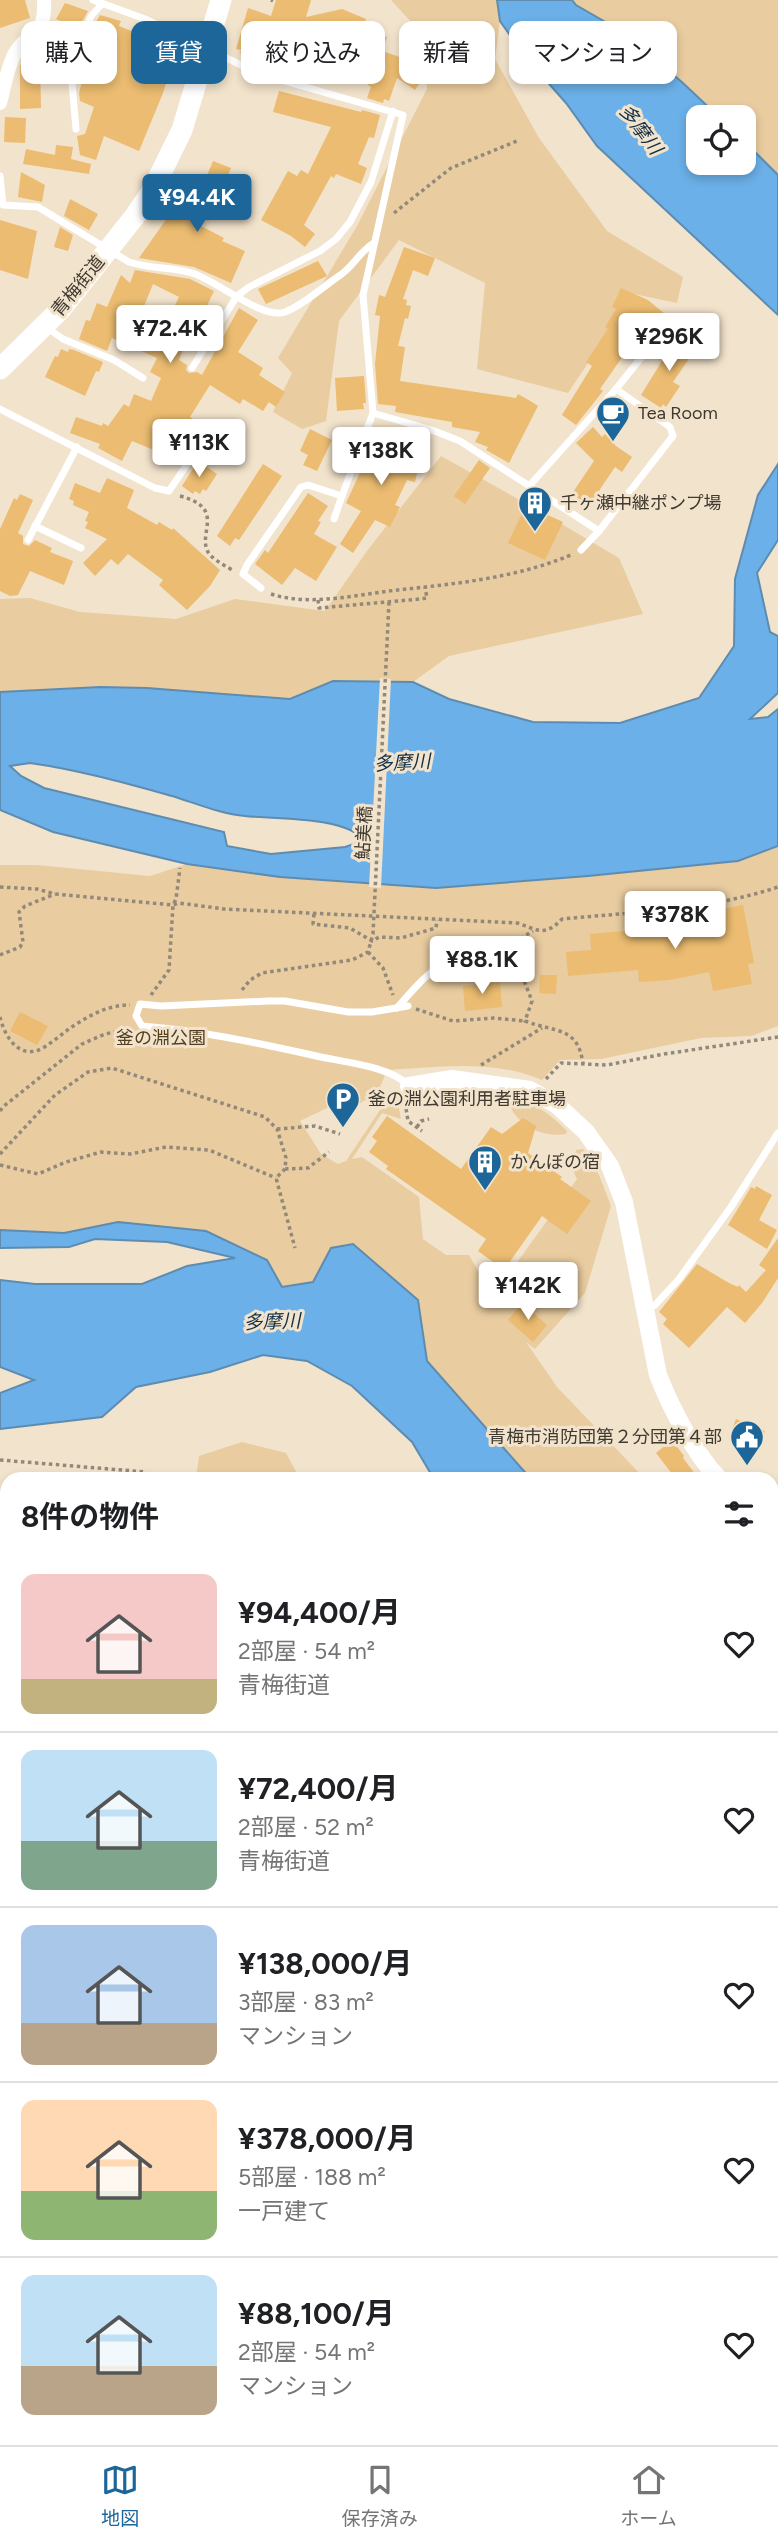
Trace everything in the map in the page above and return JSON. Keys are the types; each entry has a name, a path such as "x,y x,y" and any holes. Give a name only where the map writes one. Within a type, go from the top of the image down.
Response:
{"main road":[{"name":"青梅街道","path":"215,21 221,0"},
{"name":"青梅街道","path":"0,369 46,326 141,207 169,159 182,130 196,84"}],"street":[{"path":"0,103 13,58 44,22 44,0"},
{"path":"407,1094 460,1079 521,1087 539,1093 573,1119 601,1151 624,1202 653,1355 665,1392 702,1458 713,1472"}],"lane":[{"path":"93,0 149,21"},
{"path":"76,129 72,83 79,58 80,38 92,15 102,4"},
{"path":"227,59 260,75 403,115 363,295 373,413 334,519"},
{"path":"192,368 237,296 249,287 320,251 335,239 361,204 371,182 393,111"},
{"path":"0,176 3,205 38,208 135,264 193,274 248,303 274,313 288,311 347,270 366,247 374,243"},
{"path":"46,326 63,339 114,360 143,378"},
{"path":"530,485 654,342"},
{"path":"581,550 673,436 670,427 616,389"},
{"path":"0,409 155,488 169,491 175,486 190,460"},
{"path":"373,413 460,441 599,531"},
{"path":"28,540 77,447"},
{"path":"261,588 243,574 301,487 308,485 342,496"},
{"path":"36,526 80,548"},
{"path":"397,1008 424,977 444,961 467,951 491,946"},
{"path":"407,1094 401,1078 361,1065 195,1031 142,1026 136,1016 140,1004 161,1006 285,1001 348,1012 408,1006"},
{"path":"645,1309 655,1305 679,1279 731,1207 778,1133"}],"path":[{"path":"378,224 408,204 451,168 517,141"},
{"path":"169,491 191,499 205,510 209,520 207,547 211,555 235,572 243,574"},
{"path":"261,588 272,595 286,598 318,600 526,571 581,550"},
{"path":"318,600 319,608 389,604 427,598 425,587"},
{"name":"鮎美橋","path":"368,952 373,934 389,604"},
{"path":"0,1017 5,1035 14,1045 28,1051 44,1049 75,1025 100,1011 115,1006 140,1004 156,990 169,970 173,905 180,869"},
{"path":"0,887 223,909 517,923 533,931"},
{"path":"491,946 518,940 533,931 553,928 562,919 682,908 762,893 778,887"},
{"path":"0,956 20,947 23,942 19,912 25,906 55,894"},
{"path":"314,914 313,924 350,928 372,940 379,937 401,938 436,928 436,920"},
{"path":"518,940 523,978 533,1001 525,1021"},
{"path":"239,1002 245,985 262,973 352,960 368,952 387,975 397,1008"},
{"path":"408,1006 445,1020 501,1018 525,1021 574,1038 581,1048 583,1064"},
{"path":"0,1111 4,1105 82,1044 105,1034 142,1026"},
{"path":"480,1070 483,1062 543,1028"},
{"path":"539,1093 546,1079 561,1063 607,1065 778,1037"},
{"path":"0,1154 55,1095 88,1072 112,1068 265,1117 277,1129 285,1158 285,1169"},
{"path":"407,1094 408,1121 422,1131"},
{"path":"382,1102 389,1105"},
{"path":"417,1127 421,1121 429,1119"},
{"path":"277,1129 315,1126 340,1134"},
{"path":"0,1165 38,1174 101,1152 130,1154 166,1147 209,1150 276,1178"},
{"path":"276,1178 285,1169 308,1168 329,1152"},
{"path":"276,1178 295,1248"},
{"path":"0,1460 146,1472"}],"green space":[{"path":"391,0 497,0 500,21 495,59 495,21 410,21"},
{"path":"572,0 778,0 778,175 756,153 756,105 706,105 677,78 677,21 604,21"},
{"path":"495,59 539,138 607,231 683,277 677,303 634,294 568,393 477,369 485,283 399,240 339,321 326,421 302,429 273,412 292,373 278,358 357,226 427,89 427,84 495,84"},
{"path":"441,456 619,558 643,614 449,656 413,682 333,681 290,699 147,688 0,692 0,599 30,598 80,612 176,619 235,599 325,611 367,551"},
{"name":"釜の淵公園","path":"778,846 778,1026 751,1036 701,1038 601,1059 560,1060 542,1080 523,1073 485,1067 446,1066 387,1070 378,1092 359,1104 343,1096 331,1106 300,1121 321,1154 338,1164 346,1161 380,1110 398,1104 401,1119 382,1113 352,1159 362,1157 419,1197 423,1239 446,1255 469,1255 493,1296 577,1179 573,1168 574,1157 576,1150 583,1149 599,1175 611,1206 585,1293 535,1349 526,1342 557,1387 638,1472 525,1472 427,1361 418,1300 331,1248 313,1282 282,1287 267,1260 118,1222 64,1233 0,1230 0,865 37,865 150,876 187,864 280,877 436,888 738,861"},
{"path":"514,1099 543,1110 567,1131 566,1134 540,1132 524,1124 509,1103"},
{"path":"242,1442 286,1453 296,1472 197,1472 199,1456"}],"water":[{"path":"497,0 572,0 604,21 509,21 509,34 500,21"},
{"name":"多摩川","path":"677,78 706,105 686,105 686,175 756,175 756,153 778,175 778,315 597,146 549,84 677,84"},
{"name":"多摩川","path":"778,464 778,540 757,573 770,632 778,636 778,693 750,719 768,717 778,709 778,846 738,861 436,888 280,877 187,864 53,832 0,810 0,692 100,687 147,688 290,699 333,681 413,682 449,699 533,722 620,723 699,698 734,646 735,579 758,495","holes":["30,763 84,773 227,813 327,823 343,827 363,841 345,847 271,854 227,846 224,832 44,788 21,776 10,766"]},
{"name":"多摩川","path":"118,1222 206,1231 267,1260 282,1287 313,1282 331,1248 353,1244 418,1300 427,1361 525,1472 430,1472 412,1442 352,1386 307,1361 263,1355 210,1372 136,1387 102,1417 0,1429 0,1393 34,1380 0,1367 0,1280 35,1284 142,1284 187,1266 235,1258 167,1242 95,1239 69,1247 0,1248 0,1230 64,1233"}],"pier":[{"path":"380,678 391,679 381,888 369,887"}],"building":[{"path":"0,0 25,0 30,18 0,28"},
{"path":"276,0 311,0 306,17 342,9 366,19 244,21 248,8 271,16"},
{"path":"65,3 88,11 82,21 56,19"},
{"path":"100,15 121,21 119,26 131,31 131,84 166,84 139,151 104,136 96,160 80,155 77,136 85,134 94,107 80,101 81,84 117,84 117,21 97,21"},
{"path":"241,32 241,50 236,49"},
{"path":"385,52 399,57 399,79 397,78 389,101 384,99 383,103 367,98 371,87 368,85 385,84"},
{"path":"21,65 21,84 40,84 41,108 20,109"},
{"path":"406,84 419,84 415,90"},
{"path":"279,91 380,115 374,138 369,137 358,164 367,168 361,184 336,174 334,178 331,176 304,225 315,234 305,247 261,220 288,171 297,176 301,170 308,174 331,127 273,112"},
{"path":"5,117 26,118 25,143 4,142"},
{"path":"56,145 73,147 71,159 91,164 89,174 23,164 26,149 55,155"},
{"path":"213,161 231,168 201,226 224,238 222,241 245,251 231,283 194,267 139,258 170,214 177,219 189,191 192,193 198,181 204,183"},
{"path":"21,172 45,185 42,202 18,197"},
{"path":"70,199 98,214 89,230 64,216"},
{"path":"0,220 37,231 28,279 0,270"},
{"path":"60,227 73,235 68,251 54,247"},
{"path":"404,247 435,258 428,276 413,270 403,299 407,300 406,305 411,306 398,346 405,347 400,381 516,398 518,394 538,406 509,463 486,450 488,447 475,442 480,432 452,427 452,422 395,412 396,406 378,404 375,364 380,316 375,315 379,295 385,297"},
{"path":"318,261 327,276 266,304 258,289"},
{"path":"135,270 190,279 214,291 203,314 197,312 179,360 187,365 186,370 189,373 197,372 202,375 239,308 258,320 238,352 263,368 259,375 285,392 276,407 269,402 263,411 243,399 240,404 210,385 190,417 222,439 208,460 169,434 161,453 132,441 122,461 98,448 100,444 70,433 76,417 108,426 124,404 129,407 134,394 151,401 161,378 150,372 157,358 112,338 107,351 79,339 86,320 90,321 97,303 107,307 121,275 130,283","holes":["153,284 179,297 164,327 140,316"]},
{"path":"621,288 648,300 683,329 673,342 642,320 627,344 630,346 600,389 603,391 576,425 562,415 592,366 586,362 608,329 605,327 616,309 612,307"},
{"path":"678,335 697,347 673,382 680,386 666,407 663,404 661,408 641,395"},
{"path":"61,349 68,352 69,349 74,350 103,362 85,396 45,377"},
{"path":"364,376 364,409 337,411 335,378"},
{"path":"593,427 602,437 605,434 632,457 622,472 615,467 588,507 571,495 594,461 576,443"},
{"path":"310,429 332,440 317,471 303,465 308,455 300,451"},
{"path":"396,441 423,448 415,482 407,480 395,505 400,507 390,527 375,520 353,553 340,544 361,511 346,503 359,475 369,442 394,450"},
{"path":"479,460 490,468 465,504 454,496"},
{"path":"198,461 217,474 206,491 203,489 200,494 195,491 193,494 182,486"},
{"path":"263,464 282,476 239,540 235,538 230,546 217,536"},
{"path":"107,478 134,490 127,508 157,525 159,522 172,530 173,528 220,570 210,586 187,610 159,585 163,580 128,554 118,565 111,559 95,576 83,563 107,539 85,528 89,512 73,505 74,501 69,499 75,483 100,493"},
{"path":"308,493 328,506 318,521 321,522 314,534 337,547 316,581 295,568 282,585 255,564 265,550 268,553"},
{"path":"20,494 33,500 18,533 23,536 23,544 29,546 35,540 52,548 50,552 73,561 64,585 30,571 18,595 10,596 0,591 0,529 14,498 17,500"},
{"name":"千ヶ瀬中継ポンプ場","path":"526,505 563,522 545,560 508,543"},
{"path":"743,905 754,963 748,964 752,984 713,991 709,972 670,980 639,982 638,970 568,976 566,952 591,950 590,934 680,926 679,922 688,920 688,916"},
{"path":"540,975 557,975 556,994 539,993"},
{"path":"500,982 502,1007 465,1011 463,986"},
{"path":"20,1012 48,1026 37,1045 10,1031"},
{"name":"かんぽの宿","path":"387,1116 461,1169 491,1127 502,1134 523,1118 536,1126 528,1153 591,1201 567,1234 542,1216 504,1270 478,1251 486,1239 386,1169 388,1166 369,1152 377,1141 372,1137"},
{"path":"756,1186 772,1195 759,1220 777,1230 767,1249 728,1225 751,1187 755,1189"},
{"path":"778,1238 778,1278 745,1323 727,1307 689,1348 663,1324 667,1319 659,1312 697,1264 729,1283 738,1287 739,1285 746,1292 766,1270 759,1265"},
{"path":"522,1303 547,1325 533,1342 508,1320"},
{"path":"736,1419 765,1431 759,1446 730,1434"},
{"path":"672,1440 694,1472 671,1472 656,1453"}],"place":[{"name":"Tea Room","path":"613,443"},
{"name":"千ヶ瀬中継ポンプ場","path":"535,533"},
{"name":"釜の淵公園利用者駐車場","path":"343,1129"},
{"name":"かんぽの宿","path":"485,1192"},
{"name":"青梅市消防団第２分団第４部","path":"747,1467"}]}
